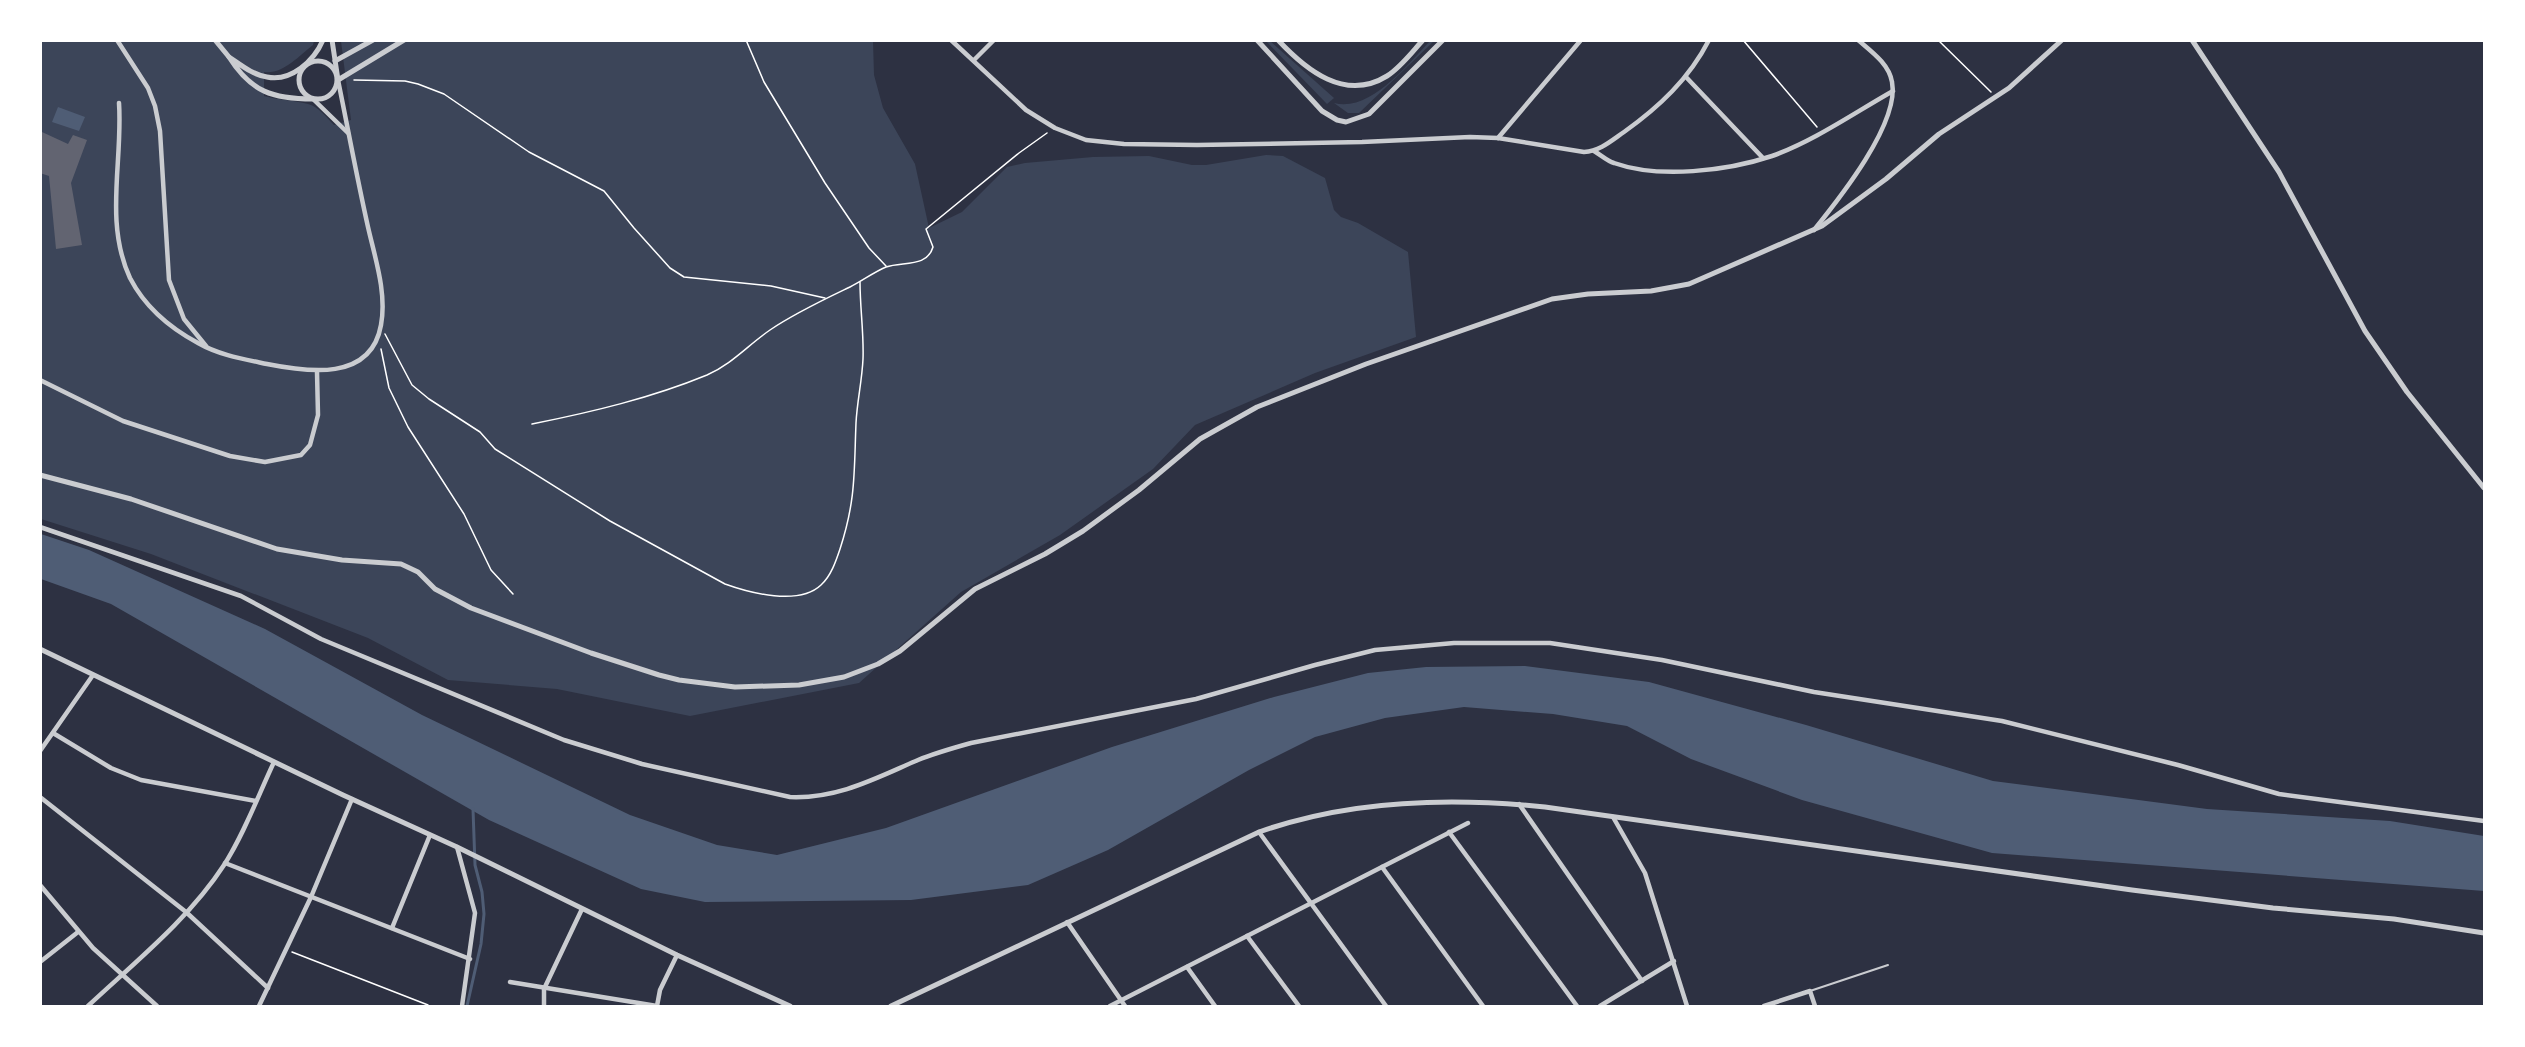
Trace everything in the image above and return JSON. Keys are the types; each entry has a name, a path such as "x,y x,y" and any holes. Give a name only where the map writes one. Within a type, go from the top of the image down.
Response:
{"street":[{"path":"117,40 143,79 155,106 160,131 169,280 184,319 207,348"},
{"path":"215,40 243,78 257,88 279,97 313,99 329,96 338,80 404,40"},
{"path":"323,40 318,51 300,72 298,84 305,95 313,99 348,133"},
{"path":"119,103 121,135 116,174 119,241 125,263 138,292 156,314 178,331 207,348 246,360 317,372 337,369 354,362 370,348 381,326 382,302 332,40"},
{"path":"335,61 373,40"},
{"path":"951,40 1026,110 1055,128 1086,140 1124,144 1362,142 1444,137 1498,138 1594,152 1611,163 1641,170 1667,172 1714,168 1763,158 1790,148 1893,91"},
{"path":"974,60 994,40"},
{"path":"1257,40 1322,111 1337,120 1346,122 1369,114 1443,40"},
{"path":"1278,40 1301,63 1321,78 1339,84 1353,85 1376,81 1386,76 1423,40"},
{"path":"1498,138 1581,40"},
{"path":"1594,152 1655,108 1686,77 1709,40"},
{"path":"1814,230 1844,192 1866,158 1886,119 1893,91 1888,70 1881,60 1858,40"},
{"path":"40,475 131,499 277,549 342,560 401,564 418,572 435,590 471,609 659,675 735,687 798,685 844,677 878,664 900,651 975,589 1045,554 1083,531 1139,490 1200,439 1257,408 1366,364 1552,299 1588,294 1651,291 1689,284 1814,230 1862,198 1939,134 1996,97 2062,40"},
{"path":"2192,40 2279,172 2365,331 2407,392 2484,488"},
{"path":"229,57 259,75 275,78 318,61 329,65 338,80"},
{"path":"1686,77 1763,158"},
{"path":"40,380 123,421 230,456 265,462 301,455 310,445 318,415 317,372"},
{"path":"40,527 241,596 321,639 564,740 642,764 790,797 835,794 938,752 971,742 1196,699 1366,652 1411,646 1522,642 1550,643 1608,651 1792,688 2002,721 2279,794 2484,821"},
{"path":"40,649 478,857 677,955 790,1006"},
{"path":"40,751 93,675"},
{"path":"53,733 104,764 141,780 256,801"},
{"path":"88,1006 186,912 225,863 274,762"},
{"path":"40,797 186,912 268,987"},
{"path":"259,1006 311,897 352,799"},
{"path":"891,1006 1259,832 1310,816 1381,806 1472,802 1519,804 2132,890 2273,908 2394,919 2484,933"},
{"path":"1519,804 1642,981"},
{"path":"1613,817 1641,861 1688,1006"},
{"path":"1110,1006 1123,1004 1187,967 1468,823"},
{"path":"1259,832 1386,1006"},
{"path":"1449,832 1577,1006"},
{"path":"392,928 430,835"},
{"path":"457,847 474,904 475,923 462,1006"},
{"path":"225,863 470,959"},
{"path":"1382,867 1483,1006"},
{"path":"40,885 78,933 157,1006"},
{"path":"544,1006 543,989 582,909"},
{"path":"1067,922 1123,1004"},
{"path":"40,962 78,933"},
{"path":"1247,936 1299,1006"},
{"path":"510,982 657,1006 660,990 677,955"},
{"path":"1600,1006 1674,961"},
{"path":"1187,967 1215,1006"},
{"path":"1764,1006 1810,991 1815,1006"}],"lane":[{"path":"1810,991 1888,965"}],"path":[{"path":"746,40 764,82 825,183 869,248 887,267"},
{"path":"1743,40 1821,131"},
{"path":"1938,40 1996,97"},
{"path":"338,80 405,81 444,94 529,152 604,191 670,268 684,277 771,286 827,298"},
{"path":"532,424 625,402 722,368 770,331 827,298 887,267 923,260 933,247 926,229 1019,153 1055,128"},
{"path":"381,326 412,385 429,399 480,432 495,449 504,455 610,521 725,584 767,596 802,594 814,590 828,577 839,552 852,504 855,486 857,402 863,354 860,282"},
{"path":"378,335 389,388 408,427 464,514 491,570 513,594"},
{"path":"287,950 428,1005"}],"shaded area":[{"path":"1431,40 1434,41 1359,113 1348,113 1334,103 1348,104 1361,101 1374,94 1400,73"},
{"path":"41,41 314,41 313,45 284,68 264,72 264,96 312,105 334,125 351,120 341,41 873,41 874,75 883,108 915,164 929,228 962,212 1007,167 1025,163 1093,157 1149,156 1192,165 1206,165 1266,155 1283,156 1325,178 1334,210 1341,217 1358,223 1408,252 1416,337 1315,373 1195,425 1153,469 1060,535 961,592 859,683 690,716 557,689 448,680 368,638 151,554 41,519"},
{"path":"1266,41 1270,41 1334,98 1327,104"},
{"path":"58,107 85,117 79,131 52,122"},
{"path":"41,534 89,550 265,629 422,715 630,815 717,845 777,855 886,828 1112,747 1274,697 1368,673 1426,667 1525,666 1649,682 1806,725 1993,781 2207,809 2390,821 2484,836 2484,891 1992,853 1802,800 1691,759 1627,726 1553,714 1464,707 1385,718 1315,737 1249,770 1108,850 1028,885 911,900 705,902 641,889 489,820 111,604 41,579"}],"building":[{"path":"42,132 68,144 73,135 87,140 71,183 82,245 56,249 49,176 40,173"}],"waterway":[{"path":"467,1006 481,944 484,914 482,892 475,865 473,809"}]}
